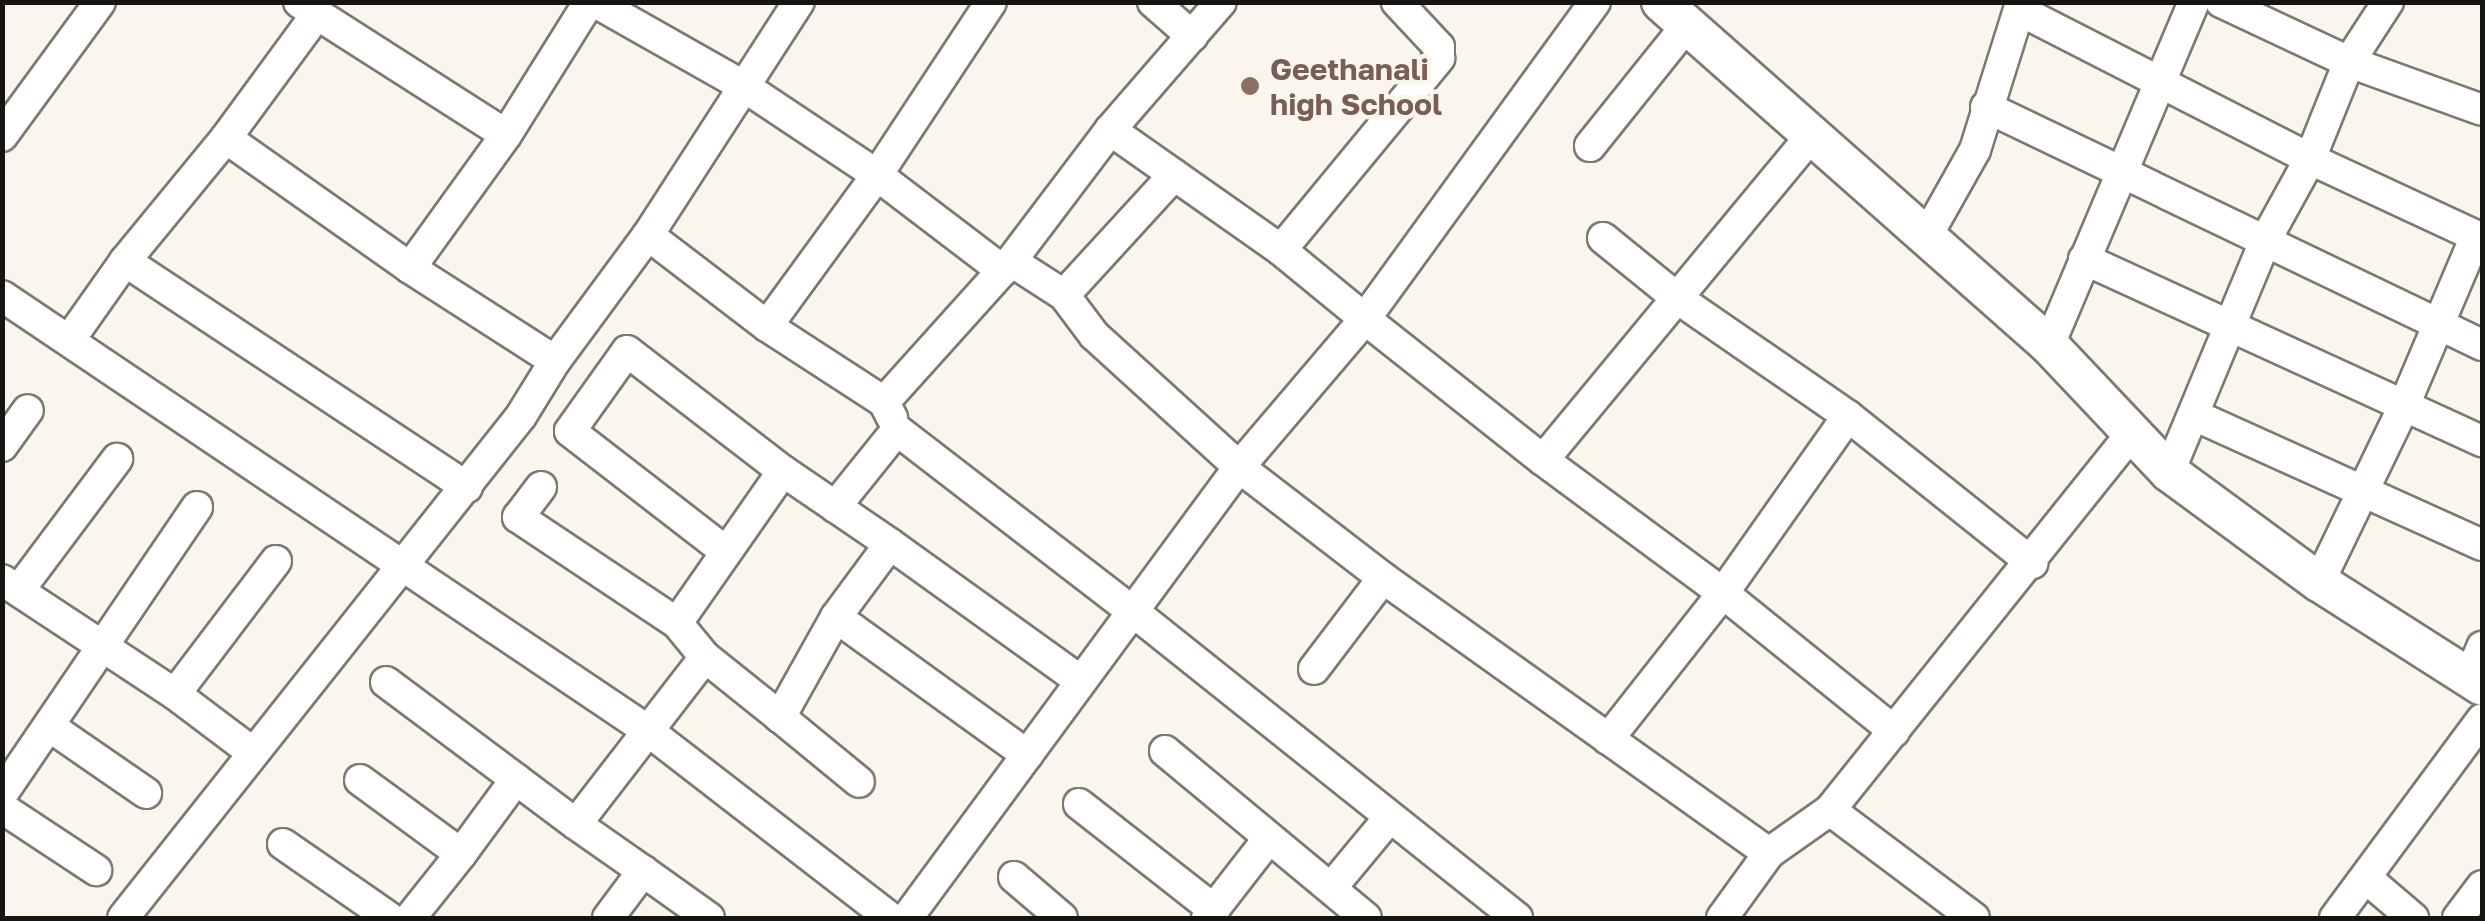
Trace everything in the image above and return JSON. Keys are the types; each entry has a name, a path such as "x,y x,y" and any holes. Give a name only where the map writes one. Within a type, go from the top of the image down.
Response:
{"main road":[{"path":"1674,14 1925,240 2050,346 2130,436 2169,472 2319,582 2478,670"}],"street":[{"path":"2,136 100,2"},
{"path":"410,268 506,135 592,2 745,87 1007,266 1064,295 1094,334 1239,466 1384,578 1769,852"},
{"path":"123,918 521,416 648,235 799,2"},
{"path":"767,326 877,176 991,2"},
{"path":"1153,2 1192,36"},
{"path":"884,402 1007,266 1110,130 1221,2"},
{"path":"1281,250 1439,58 1439,48 1397,2"},
{"path":"906,918 1135,613 1239,466 1364,319 1595,2"},
{"path":"2050,346 2194,2"},
{"path":"2220,2 2350,62 2482,110"},
{"path":"2169,472 2266,239 2310,159 2350,62 2388,2"},
{"path":"1925,240 1974,150 2014,5 2310,159 2479,238 2436,323 2364,493 2319,582"},
{"path":"70,340 125,262 226,138 308,8 506,135"},
{"path":"1590,146 1674,14"},
{"path":"1986,107 2482,345"},
{"path":"1110,130 1281,250 1542,460 1723,593 1894,731"},
{"path":"1542,460 1812,136"},
{"path":"226,138 410,268 556,361"},
{"path":"1064,295 1174,174"},
{"path":"648,235 767,326 884,402 897,430 1135,613 1517,918"},
{"path":"1603,238 1678,298 1848,416 2032,563"},
{"path":"2084,259 2482,441"},
{"path":"125,262 466,487"},
{"path":"2,296 647,730 890,918"},
{"path":"725,551 570,431 627,350 783,472 1082,680"},
{"path":"2,446 28,410"},
{"path":"2194,415 2482,545"},
{"path":"1608,739 1723,593 1848,416"},
{"path":"835,507 897,430"},
{"path":"1722,918 1769,852 1830,810 2032,563 2130,436"},
{"path":"118,458 10,585 174,694 252,752"},
{"path":"677,623 783,472"},
{"path":"541,487 518,517 677,623 705,657 858,782"},
{"path":"2,794 196,506"},
{"path":"780,717 836,616 890,544"},
{"path":"174,694 276,560"},
{"path":"1314,669 1384,578"},
{"path":"836,616 1027,755"},
{"path":"576,824 705,657"},
{"path":"386,682 708,918"},
{"path":"2335,918 2482,719"},
{"path":"49,726 146,793"},
{"path":"1165,751 1366,918"},
{"path":"410,918 516,779"},
{"path":"360,780 461,854"},
{"path":"1079,804 1210,914 1269,838"},
{"path":"2,808 96,870"},
{"path":"1830,810 1974,918"},
{"path":"1330,888 1390,817"},
{"path":"283,844 390,918"},
{"path":"608,918 643,871"},
{"path":"1014,877 1062,918"},
{"path":"2366,878 2413,918"},
{"path":"2458,918 2482,886"}],"place":[{"name":"Geethanali high School","path":"1250,86"}]}
